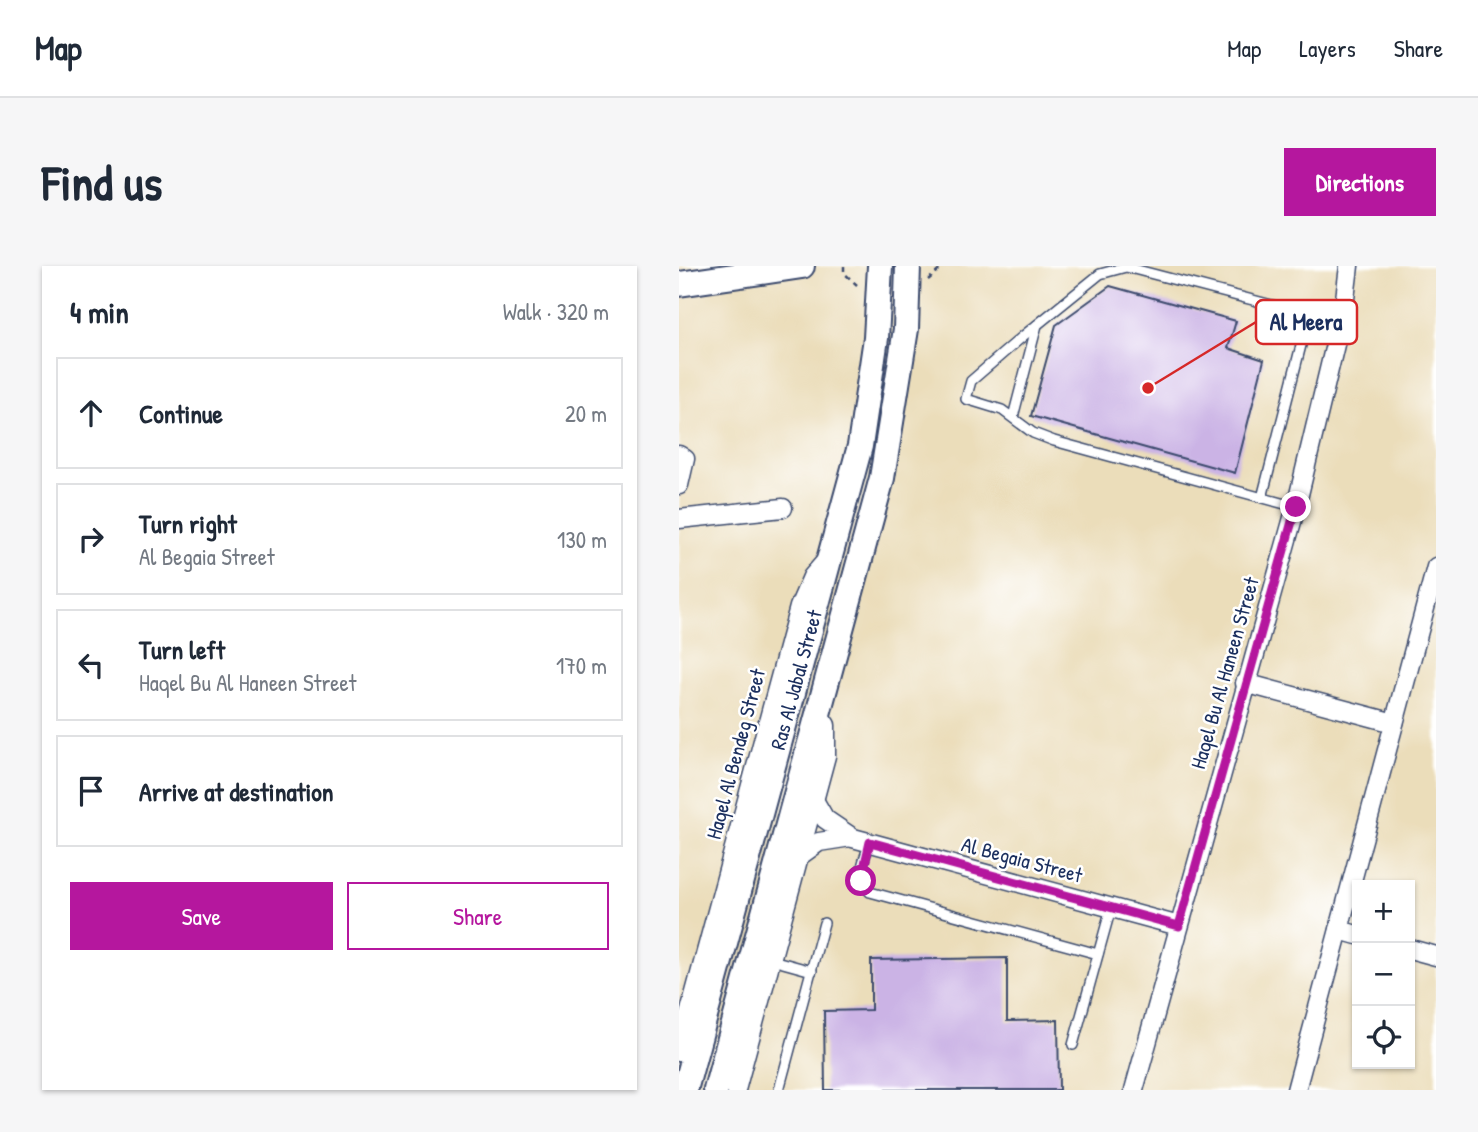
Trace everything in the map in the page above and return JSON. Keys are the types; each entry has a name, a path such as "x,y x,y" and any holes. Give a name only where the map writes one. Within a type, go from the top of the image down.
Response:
{"main road":[{"path":"679,284 802,266"},
{"name":"Ras Al Jabal Street","path":"685,1090 860,446 876,338 880,266"},
{"name":"Ras Al Jabal Street","path":"716,1090 882,478 904,342 908,266"},
{"path":"765,911 790,894"}],"street":[{"name":"Haqel Bu Al Haneen Street","path":"1134,1090 1296,507 1349,287 1349,266"},
{"path":"679,455 685,459 679,485"},
{"path":"679,519 783,508"},
{"name":"Haqel Al Bendeg Street","path":"679,1052 799,607 812,577 830,557"},
{"path":"1296,1090 1436,567"},
{"path":"1245,683 1394,723"},
{"path":"736,1090 790,894 828,738 826,725 817,712"},
{"name":"Al Begaia Street","path":"814,800 825,820 861,840"},
{"name":"Al Begaia Street","path":"800,855 830,838 861,840 1179,926"},
{"path":"1339,930 1352,934"},
{"path":"1415,950 1436,956"}],"lane":[{"path":"1296,507 1054,441 1033,433 1002,410 966,399 968,390 971,380 1100,274 1126,267 1341,323"},
{"path":"1262,498 1309,314"},
{"path":"1013,418 1037,325"},
{"path":"861,840 860,876 863,886 870,892 1098,954"},
{"path":"1073,1045 1111,908"},
{"path":"779,1090 824,923"},
{"path":"772,960 812,971"}],"building":[{"path":"1110,286 1236,321 1228,348 1264,360 1235,473 1031,416 1056,325"},
{"path":"1007,958 1007,1021 1058,1020 1059,1090 825,1090 824,1011 871,1010 871,960"}],"place":[{"name":"Al Meera","path":"1148,388"}],"route":[{"path":"861,881 870,842 1179,926 1296,507"}]}
